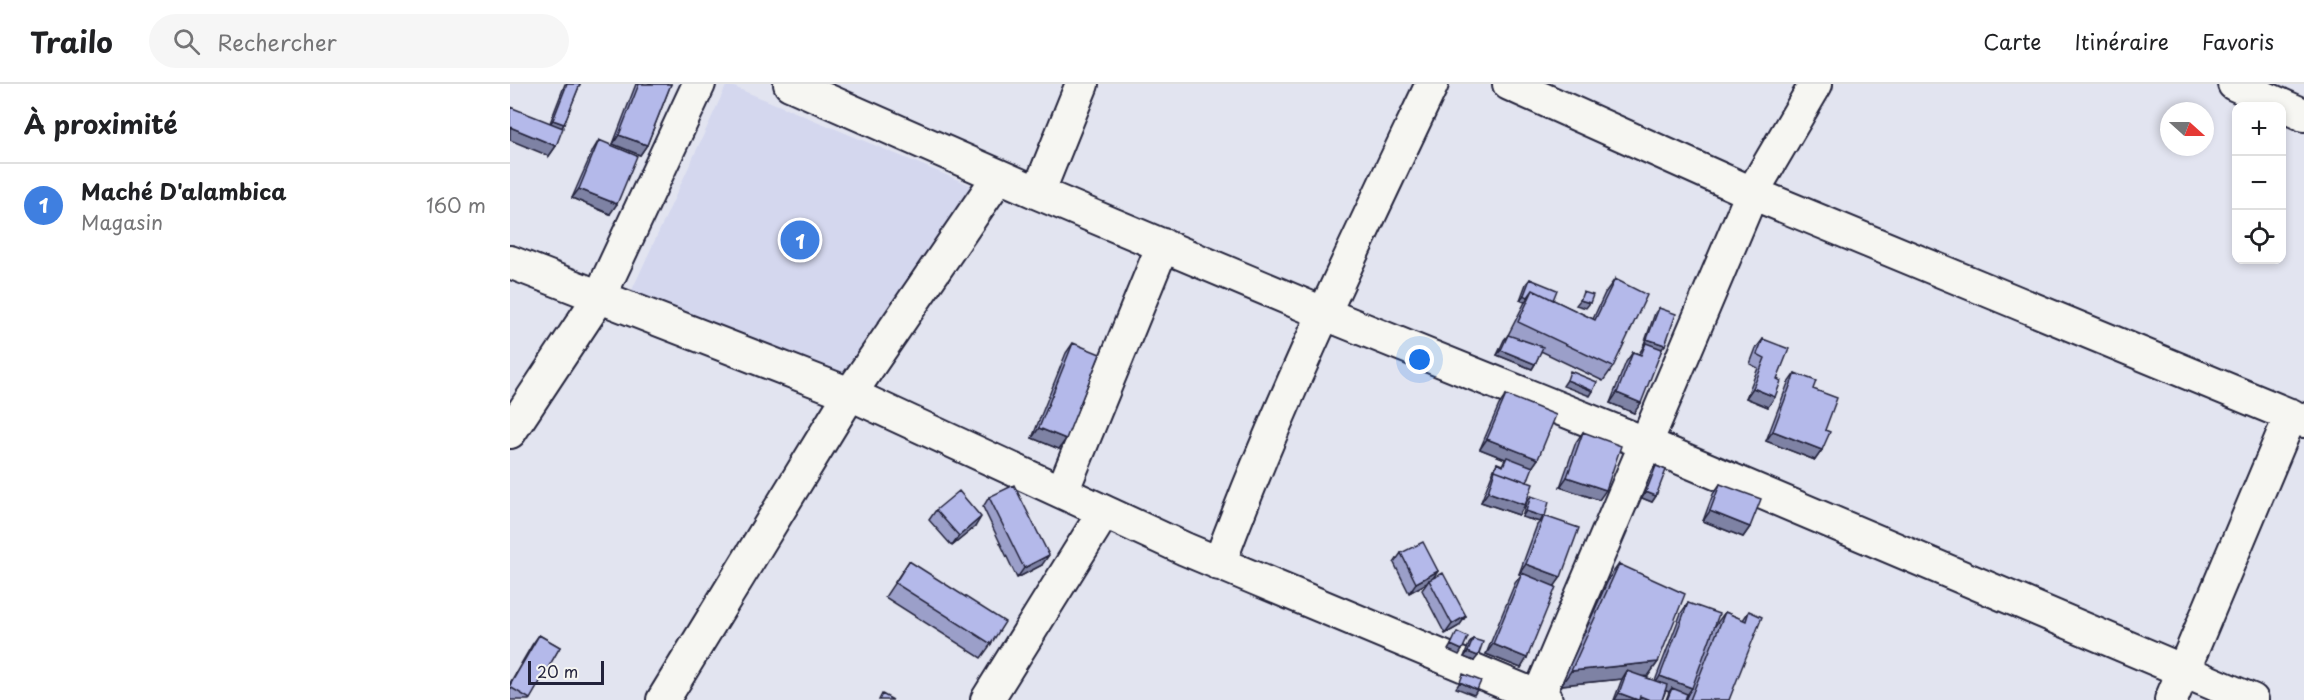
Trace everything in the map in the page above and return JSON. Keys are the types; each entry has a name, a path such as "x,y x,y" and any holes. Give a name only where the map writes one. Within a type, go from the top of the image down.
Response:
{"street":[{"path":"510,432 600,296 699,84"},
{"path":"790,84 1038,193 1323,313 1645,443 2252,700"},
{"path":"1038,193 1082,84"},
{"path":"1219,564 1242,503 1323,313 1432,84"},
{"path":"1509,84 1752,193 2297,418 2171,700"},
{"path":"510,262 850,394 1219,564 1540,699 1645,443 1752,193 1816,84"},
{"path":"2234,84 2304,115"},
{"path":"663,700 850,394 999,176"},
{"path":"1062,492 1163,245"},
{"path":"987,700 1104,512"}],"shaded area":[{"path":"727,84 980,189 851,379 631,292"}],"building":[{"path":"567,84 580,84 564,124 553,120"},
{"path":"639,84 671,84 647,145 619,135"},
{"path":"510,107 563,128 556,146 510,127"},
{"path":"599,140 637,156 617,204 579,189"},
{"path":"1530,279 1557,290 1553,300 1533,290 1528,297 1524,295"},
{"path":"1615,279 1647,295 1613,367 1518,322 1533,290 1595,320"},
{"path":"1583,292 1593,295 1590,303 1580,300"},
{"path":"1659,308 1676,314 1665,345 1647,339"},
{"path":"1508,335 1543,347 1535,364 1501,350"},
{"path":"1763,339 1789,349 1777,379 1781,381 1775,397 1753,388 1765,358 1757,354"},
{"path":"1073,343 1100,354 1066,439 1039,428"},
{"path":"1646,343 1662,349 1641,403 1617,393 1633,352 1641,355"},
{"path":"1570,371 1597,382 1593,391 1567,380"},
{"path":"1795,373 1816,381 1813,389 1837,398 1825,430 1830,432 1822,450 1773,431"},
{"path":"1506,395 1556,415 1538,459 1487,439"},
{"path":"1583,432 1621,446 1606,490 1567,477"},
{"path":"1507,457 1533,467 1527,482 1495,470 1494,472 1497,463 1503,466"},
{"path":"1656,466 1666,470 1656,496 1646,492"},
{"path":"1495,470 1533,484 1525,505 1488,492"},
{"path":"1720,484 1761,499 1750,527 1710,511"},
{"path":"1014,485 1049,555 1024,568 989,497"},
{"path":"959,491 981,517 959,536 936,510"},
{"path":"1531,496 1549,502 1544,517 1526,511"},
{"path":"1544,516 1579,528 1561,577 1526,564"},
{"path":"1423,542 1438,571 1416,583 1401,553"},
{"path":"909,561 1005,622 991,644 895,583"},
{"path":"1619,564 1685,594 1658,662 1571,671"},
{"path":"1443,573 1466,616 1452,624 1429,580"},
{"path":"1522,573 1556,587 1527,658 1493,644"},
{"path":"1688,603 1719,614 1692,688 1660,676"},
{"path":"1749,611 1762,617 1729,700 1690,700 1725,612 1746,621"},
{"path":"1457,632 1468,637 1462,650 1451,645"},
{"path":"539,635 560,647 530,699 510,685"},
{"path":"1473,639 1483,642 1478,656 1468,652"},
{"path":"1627,671 1667,685 1662,700 1650,700 1640,696 1638,700 1619,693"},
{"path":"1463,674 1481,681 1477,690 1460,682"},
{"path":"1672,688 1687,694 1685,700 1667,700"},
{"path":"882,694 893,700 879,700"}],"place":[{"name":"Maché D'alambica","path":"800,240"}]}
